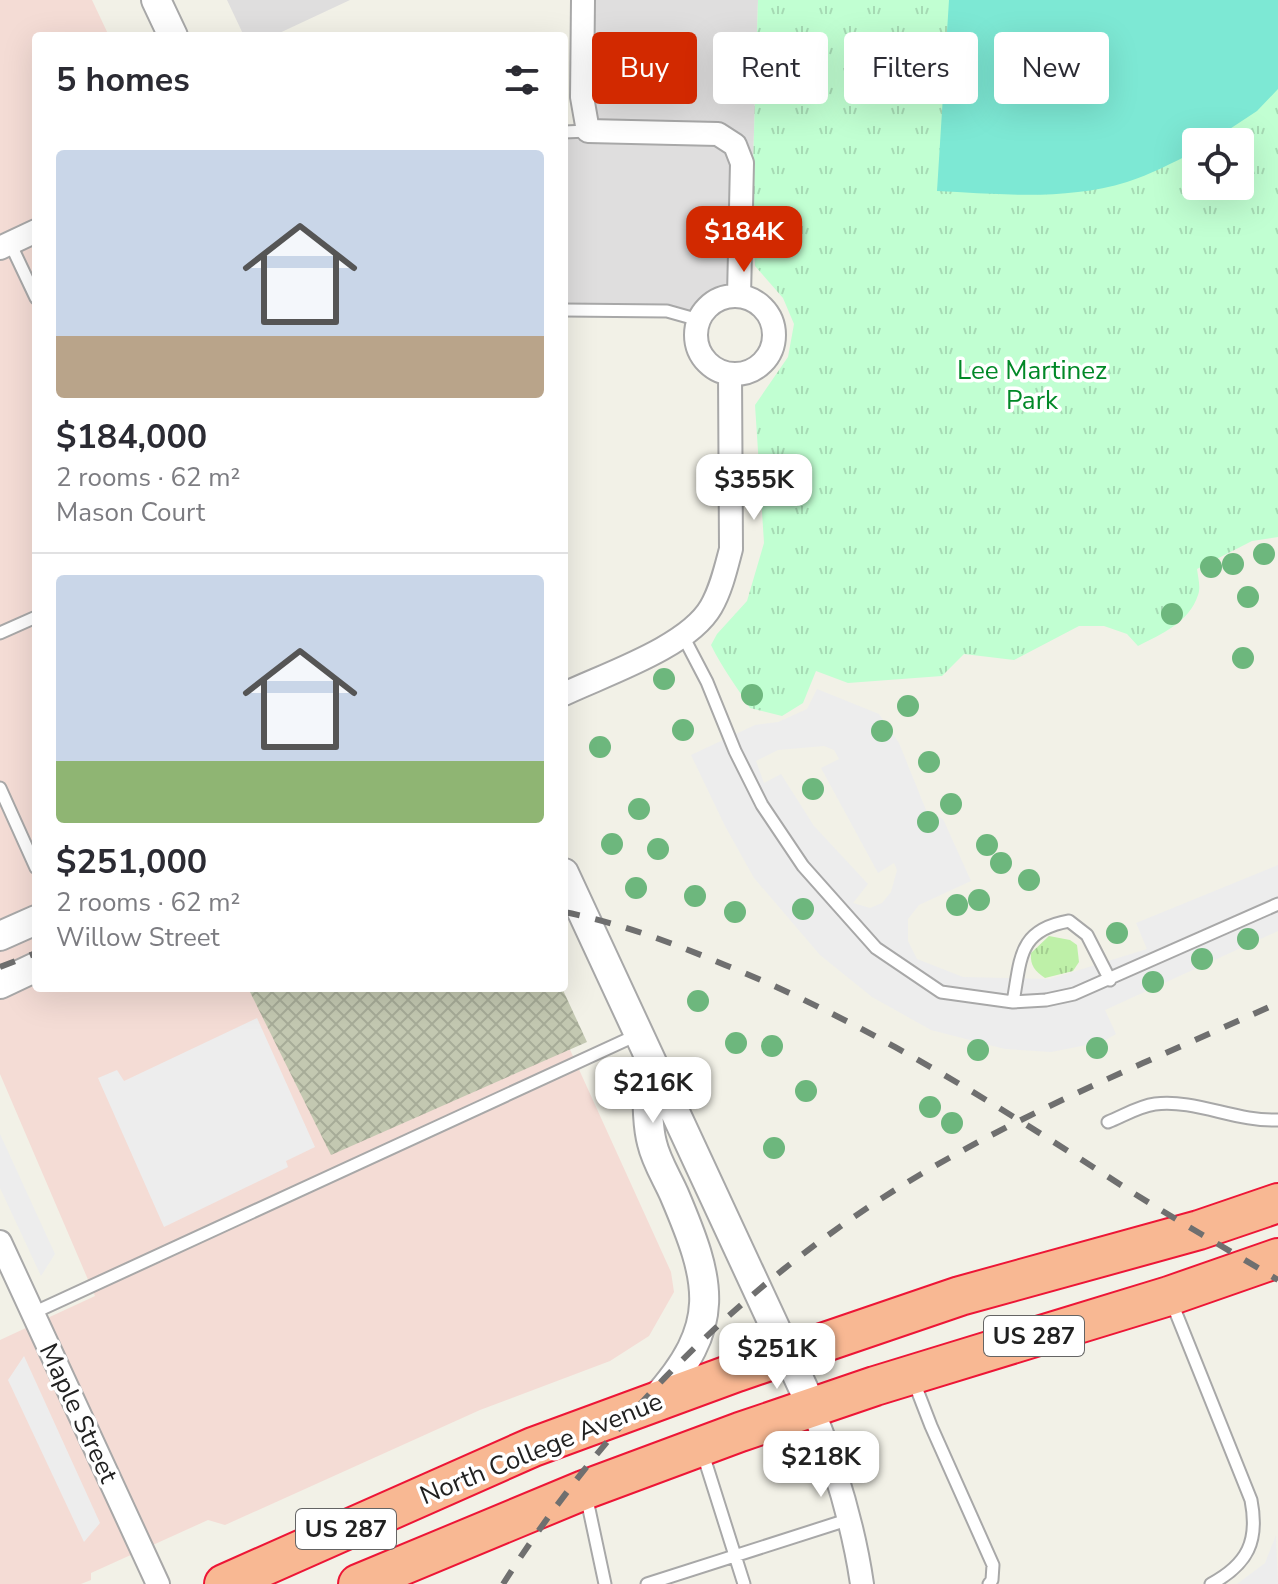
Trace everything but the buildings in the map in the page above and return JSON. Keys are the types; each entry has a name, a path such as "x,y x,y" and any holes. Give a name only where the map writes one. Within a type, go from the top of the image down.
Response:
{"highway":[{"name":"North College Avenue","path":"224,1584 494,1464 653,1402 960,1296 1199,1230 1278,1203"},
{"name":"US 287","path":"358,1584 584,1490 812,1407 1169,1296 1278,1258"},
{"path":"416,1584 471,1537"}],"street":[{"path":"156,0 171,32"},
{"path":"583,0 582,97 588,131 718,134 735,145 742,163 739,296"},
{"path":"5,246 32,233"},
{"path":"739,296 752,300 766,311 772,323 774,339 771,352 756,368 744,374 730,374 711,366 702,356 696,333 699,320 714,302 739,296"},
{"path":"568,692 684,638 710,608 731,549 730,374"},
{"path":"568,882 812,1407 836,1467 862,1584"},
{"path":"0,936 32,922"},
{"path":"0,984 32,969"},
{"path":"642,1040 652,1143 697,1252 704,1289 704,1311 692,1351 678,1374 653,1402"},
{"name":"Maple Street","path":"0,1242 5,1266 33,1313 158,1584"}],"lane":[{"path":"568,132 588,131"},
{"path":"5,246 32,291"},
{"path":"568,310 667,311 699,320"},
{"path":"0,633 32,619"},
{"path":"684,638 762,805 803,866 876,948 941,992 1013,1002 1074,994 1278,904"},
{"path":"0,788 32,859"},
{"path":"1013,1002 1021,959 1030,937 1050,925 1069,921 1087,935 1110,980"},
{"path":"33,1313 642,1040"},
{"path":"1108,1122 1150,1104 1170,1103 1256,1121 1278,1120"},
{"path":"1169,1296 1251,1500 1255,1519 1252,1545 1239,1566 1211,1584"},
{"path":"912,1374 931,1426 993,1565 989,1584"},
{"path":"700,1447 744,1584"},
{"path":"584,1490 605,1584"},
{"path":"647,1584 850,1519"}],"shaded area":[{"path":"0,0 92,0 107,32 32,32 32,992 544,992 671,1272 674,1292 649,1336 610,1361 480,1410 225,1525 208,1520 91,1573 91,1580 81,1584 0,1584 0,1340 95,1296 0,1074"},
{"path":"227,0 350,0 282,32 242,32"},
{"path":"583,0 758,0 757,32 713,32 713,104 755,104 753,165 743,163 739,296 714,302 699,320 667,311 568,310 568,132 588,131"},
{"path":"949,0 1278,0 1278,89 1257,111 1231,128 1182,128 1182,158 1127,182 1057,194 937,191 942,104 978,104 978,32 947,32"},
{"path":"817,689 879,714 899,743 926,810 943,819 971,881 919,905 908,919 908,941 917,959 963,977 1050,979 1147,949 1136,923 1278,865 1278,931 1105,1010 1116,1034 1102,1042 1051,1052 1005,1049 931,1030 872,997 820,955 754,878 691,755 755,725 778,722 807,709","holes":["824,746 834,750 839,759 821,768 878,873 894,863 897,870 891,892 882,903 870,908 853,903 868,884 814,826 781,774 764,783 756,761 778,750"]},
{"path":"250,992 564,992 587,1042 331,1155"},
{"path":"257,1018 315,1147 286,1161 288,1167 164,1227 98,1078 117,1070 124,1081"},
{"path":"0,1134 55,1254 41,1276 0,1188"},
{"path":"24,1356 100,1523 84,1542 8,1380"},
{"path":"1276,1535 1278,1584 1237,1584 1265,1563"}],"green space":[{"name":"Lee Martinez Park","path":"758,0 1278,0 1278,537 1252,541 1197,569 1199,592 1188,613 1173,626 1138,646 1127,634 1104,626 1079,626 1014,660 964,654 942,676 848,683 816,671 803,703 782,716 750,708 711,645 747,601 764,543 755,405 788,357 794,324 783,298 755,266 755,104 828,104 828,32 757,32"},
{"path":"1049,936 1070,940 1077,945 1079,962 1073,971 1045,978 1034,968 1031,953"}],"railway":[{"path":"568,913 666,941 825,1010 968,1089 1278,1280"},
{"path":"0,967 32,955"},
{"path":"503,1584 594,1458 645,1399 699,1343 757,1291 818,1243 882,1198 989,1136 1070,1096 1278,1003"}]}
